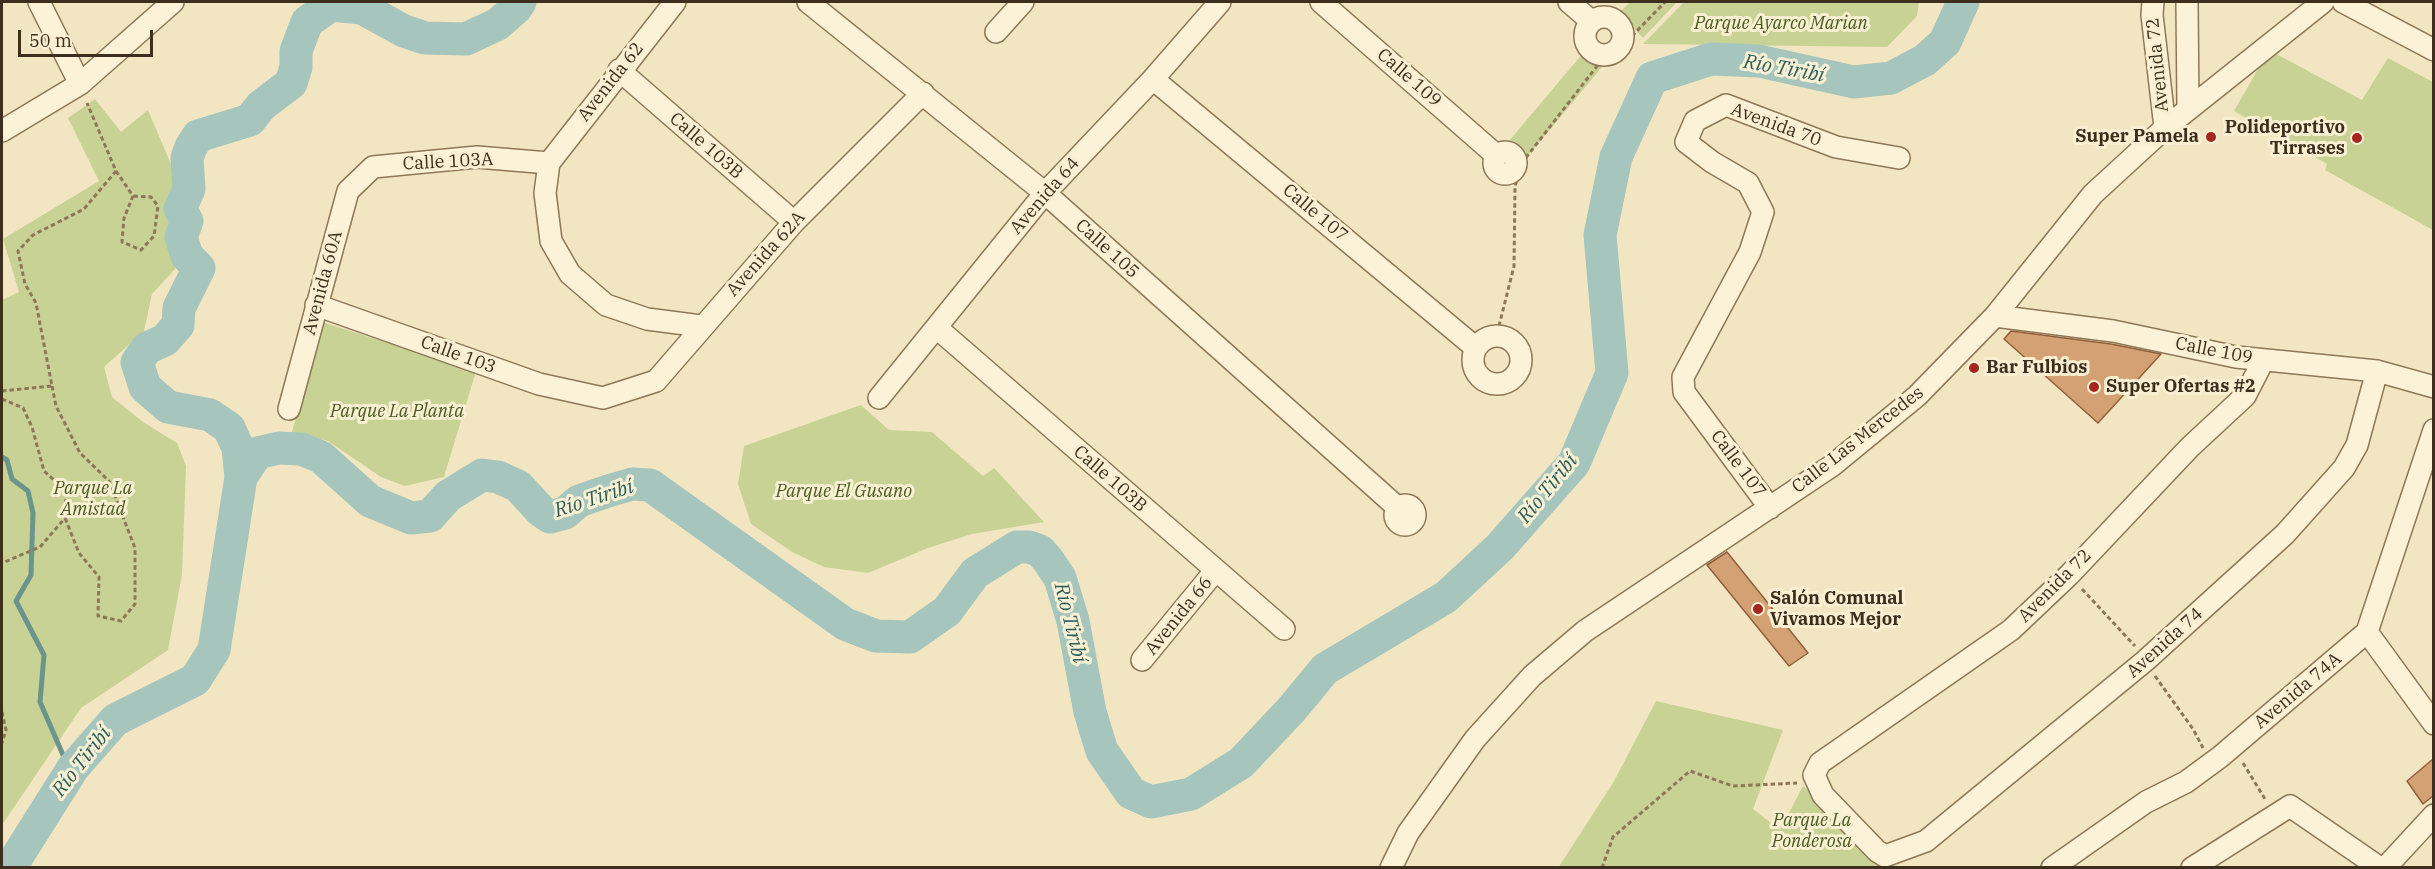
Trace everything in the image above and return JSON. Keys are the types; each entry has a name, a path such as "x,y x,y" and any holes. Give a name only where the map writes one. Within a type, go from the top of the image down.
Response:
{"street":[{"path":"39,2 80,84"},
{"path":"2,132 80,84 173,2"},
{"name":"Avenida 62","path":"549,163 619,70 675,2"},
{"name":"Calle 105","path":"808,2 1044,193 1397,507"},
{"path":"996,32 1023,2"},
{"name":"Avenida 64","path":"879,398 1044,193 1153,79 1220,2"},
{"name":"Calle 109","path":"1321,2 1496,155"},
{"path":"1569,2 1591,21"},
{"name":"Avenida 72","path":"2152,2 2165,128"},
{"path":"2187,2 2188,109"},
{"name":"Calle Las Mercedes","path":"1391,867 1408,833 1475,739 1532,676 1585,631 1833,465 1917,396 1995,316 2080,207 2165,128 2323,2"},
{"path":"2343,2 2433,50"},
{"name":"Calle 103B","path":"619,70 794,222"},
{"name":"Calle 107","path":"1153,79 1476,348"},
{"name":"Avenida 62A","path":"603,398 656,381 701,326 794,222 923,93"},
{"name":"Avenida 70","path":"1684,392 1683,377 1750,252 1763,212 1748,183 1712,162 1686,142 1695,121 1726,105 1836,147 1899,158"},
{"name":"Calle 103A","path":"373,167 477,157 549,163"},
{"path":"549,163 545,193 551,241 570,274 606,305 647,319 701,326"},
{"name":"Avenida 60A","path":"289,409 348,191 373,167"},
{"name":"Calle 103","path":"316,304 539,384 603,398"},
{"name":"Calle 109","path":"1995,316 2114,331 2263,361 2377,370 2433,387"},
{"name":"Calle 103B","path":"937,328 1284,629"},
{"name":"Avenida 72","path":"1814,775 1820,763 2011,630 2069,575 2190,447 2245,396 2263,361"},
{"name":"Avenida 74","path":"1814,775 1823,795 1885,856 1926,841 2145,661 2285,534 2344,468 2357,445 2377,370"},
{"name":"Calle 107","path":"1684,392 1770,508"},
{"path":"2433,430 2367,633 2433,724"},
{"name":"Avenida 66","path":"1142,660 1215,571"},
{"name":"Avenida 74A","path":"2052,867 2146,802 2186,782 2367,633"},
{"path":"2192,867 2203,863 2283,811 2380,867"},
{"path":"2385,867 2433,815"}],"path":[{"path":"1632,36 1665,2"},
{"path":"1499,326 1514,266 1515,188 1521,164 1601,61"},
{"path":"80,84 116,171 132,196"},
{"path":"2,399 23,408 32,427 44,471 66,491 65,518 79,553 99,577 98,616 121,621 135,604 135,548 109,481 81,453 56,406 36,303 25,284 18,251 33,235 84,209 116,171"},
{"path":"132,196 151,197 158,206 154,236 141,250 122,242 124,218 132,196"},
{"path":"2,391 52,386"},
{"path":"2,563 8,558 40,547 65,518"},
{"path":"2069,575 2132,642 2214,761"},
{"path":"2,712 6,730 2,743"},
{"path":"2232,746 2283,811"},
{"path":"1602,867 1613,837 1690,771 1733,786 1795,784 1814,775"}],"green space":[{"path":"1630,2 1677,2 1643,38 1619,13"},
{"name":"Parque Ayarco Marian","path":"1684,2 1919,2 1917,16 1887,47 1643,44"},
{"name":"Polideportivo Tirrases","path":"2269,50 2362,100 2388,58 2433,82 2433,230 2325,170 2327,164 2234,111"},
{"path":"1584,52 1602,67 1527,157 1509,141"},
{"name":"Parque La Amistad","path":"95,99 121,132 148,110 178,181 169,236 175,269 152,294 144,331 104,367 112,397 143,422 177,443 186,466 182,575 168,650 81,708 2,825 2,300 19,292 3,239 99,181 68,118"},
{"name":"Parque La Planta","path":"322,322 476,371 444,477 405,486 381,477 328,441 292,432"},
{"name":"Parque El Gusano","path":"861,405 889,430 932,432 983,476 994,468 1044,522 972,534 928,548 868,573 824,567 792,552 751,524 738,484 744,446"},
{"name":"Parque La Ponderosa","path":"1656,701 1783,730 1753,809 1780,830 1803,786 1889,867 1558,868 1613,783"}],"building":[{"name":"Super Ofertas #2","path":"2011,331 2111,344 2161,354 2098,423 2004,339"},
{"name":"Salón Comunal Vivamos Mejor","path":"1727,552 1808,653 1789,666 1707,565"},
{"path":"2433,759 2433,796 2423,804 2407,781"}],"waterway":[{"path":"241,477 238,448 229,428 210,415 168,407 145,387 137,362 147,348 165,340 178,325 179,308 199,268 187,256 181,237 187,221 180,209 189,189 187,158 191,147 198,136 250,120 261,106 291,83 296,67 296,51 307,22 331,5 362,8 404,31 425,38 466,39 498,24 520,2"},
{"name":"Río Tiribí","path":"10,868 73,768 115,720 195,680 214,650 241,477 257,453 279,448 301,449 321,457 370,501 411,518 430,516 448,496 482,475 498,477 518,486 541,511 550,517 565,513 579,501 608,491 632,484 650,485 845,624 876,636 910,637 947,611 975,573 1017,547 1029,547 1040,551 1060,578 1073,621 1090,712 1102,751 1131,793 1151,802 1191,794 1241,763 1291,710 1325,669 1446,597 1500,547 1574,463 1612,373 1600,235 1616,157 1652,78 1711,59 1759,61 1854,82 1891,78 1925,60 1945,42 1963,2"},
{"path":"2,457 7,460 12,479 28,491 33,513 31,575 16,601 44,655 40,702 70,771"}],"place":[{"name":"Super Pamela","path":"2211,137"},
{"name":"Polideportivo Tirrases","path":"2357,138"},
{"name":"Bar Fulbios","path":"1974,368"},
{"name":"Super Ofertas #2","path":"2094,387"},
{"name":"Salón Comunal Vivamos Mejor","path":"1758,609"}]}
